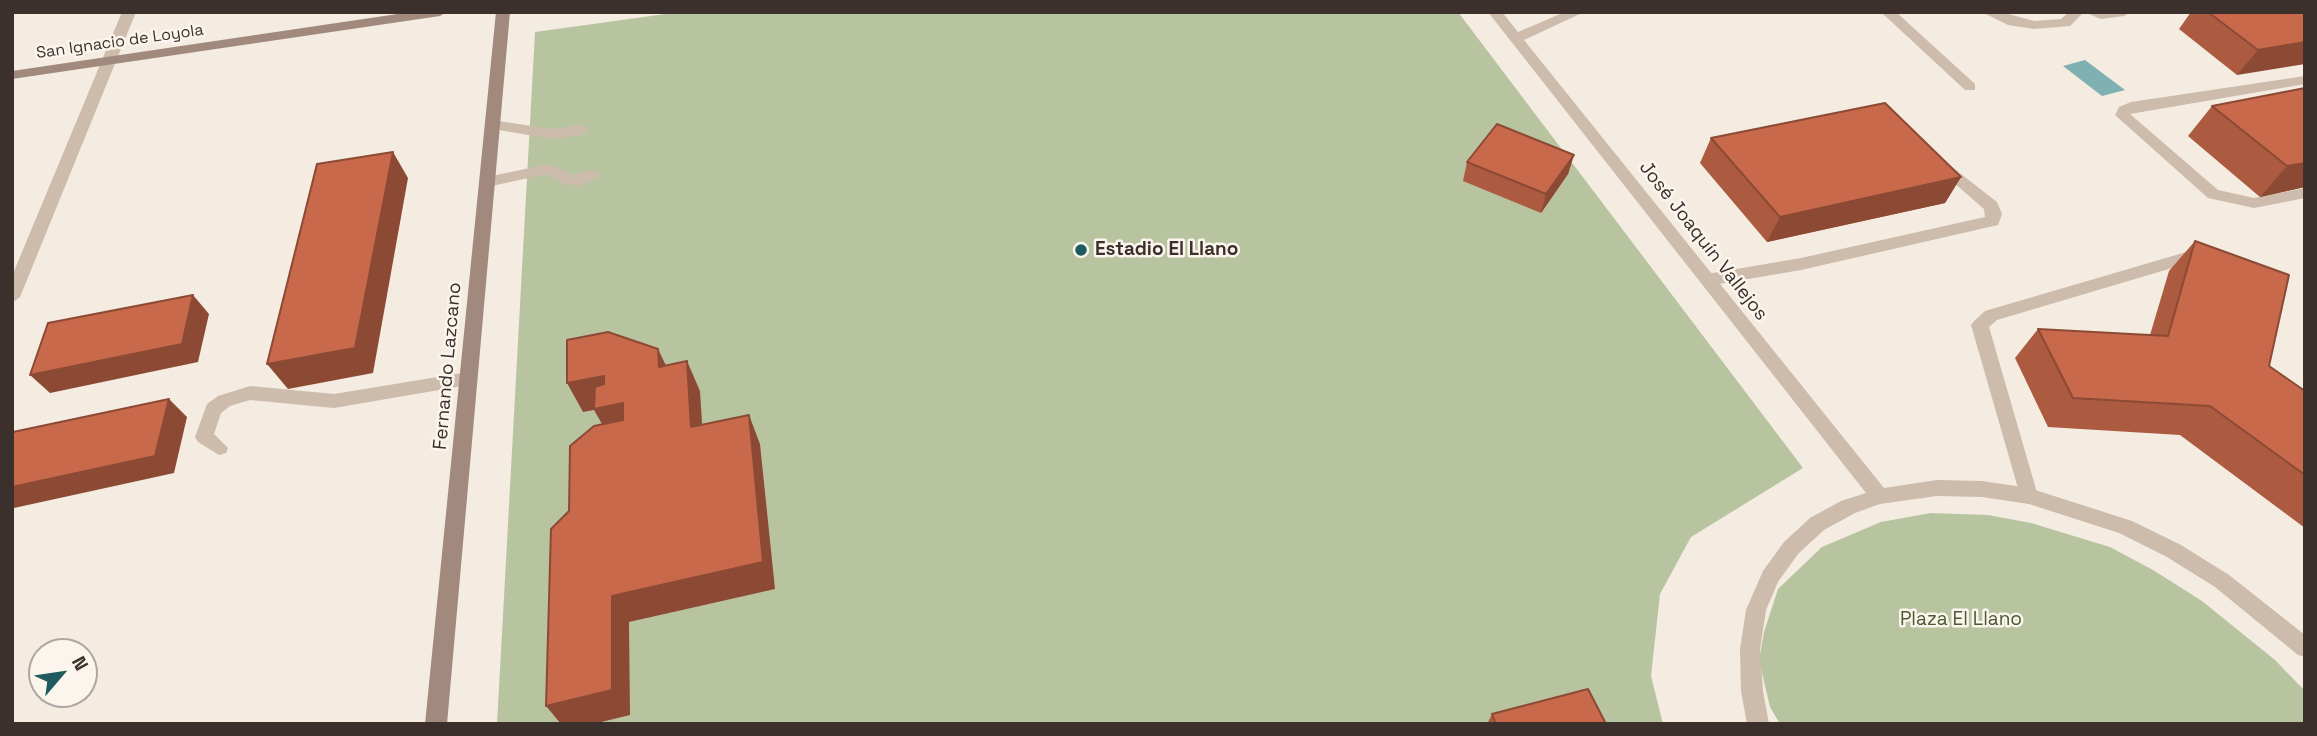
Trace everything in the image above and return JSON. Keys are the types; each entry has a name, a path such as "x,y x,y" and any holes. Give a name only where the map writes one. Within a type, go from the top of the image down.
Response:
{"street":[{"path":"12,297 129,12"},
{"name":"San Ignacio de Loyola","path":"12,75 440,12"},
{"name":"Fernando Lazcano","path":"436,724 503,12"},
{"name":"José Joaquín Vallejos","path":"1495,12 1880,496"},
{"path":"1516,39 1577,12"},
{"path":"1888,12 1970,88"},
{"path":"1989,12 2013,22 2034,26 2065,23 2077,12"},
{"path":"2090,12 2101,15 2124,12"},
{"path":"2305,80 2131,107 2122,115 2213,194 2254,202 2305,193"},
{"path":"492,125 552,134 582,130"},
{"path":"1707,280 1801,264 1992,221 1994,214 1991,206 1931,154"},
{"path":"487,182 549,169 570,180 580,181 593,175"},
{"path":"2029,496 1980,325 1992,315 2193,256"},
{"path":"219,448 204,437 213,409 224,401 250,393 334,401 468,379"},
{"path":"1758,724 1752,691 1750,649 1756,610 1770,577 1791,548 1816,524 1849,507 1880,496 1937,488 1982,489 2029,496 2125,527 2174,551 2222,581 2305,648"}],"green space":[{"name":"Estadio El Llano","path":"680,12 1458,12 1803,468 1691,537 1660,594 1651,676 1663,724 497,724 535,32"},
{"name":"Plaza El Llano","path":"1931,513 1988,515 2031,523 2110,547 2153,570 2202,601 2275,660 2305,691 2305,724 1780,724 1770,707 1759,660 1764,632 1778,589 1822,547 1881,522"}],"water":[{"path":"2085,60 2125,90 2102,96 2063,66"}],"building":[{"path":"2208,12 2305,12 2305,42 2258,50"},
{"path":"2305,88 2305,163 2287,166 2212,106"},
{"path":"1885,103 1961,177 1780,217 1711,138"},
{"path":"1497,124 1574,155 1546,194 1467,162"},
{"path":"393,152 355,348 267,364 317,164"},
{"path":"2195,241 2289,275 2269,366 2305,391 2305,475 2210,406 2073,398 2038,329 2168,336"},
{"path":"193,295 182,344 30,375 48,323"},
{"path":"608,332 658,349 659,367 687,361 691,427 749,415 763,562 612,596 612,690 546,706 551,529 569,511 570,446 594,426 623,420 623,403 594,409 595,387 604,384 604,376 567,383 567,340"},
{"path":"169,399 155,456 12,487 13,432"},
{"path":"1588,689 1606,724 1496,724 1492,714"}],"place":[{"name":"Estadio El Llano","path":"1081,250"}]}
